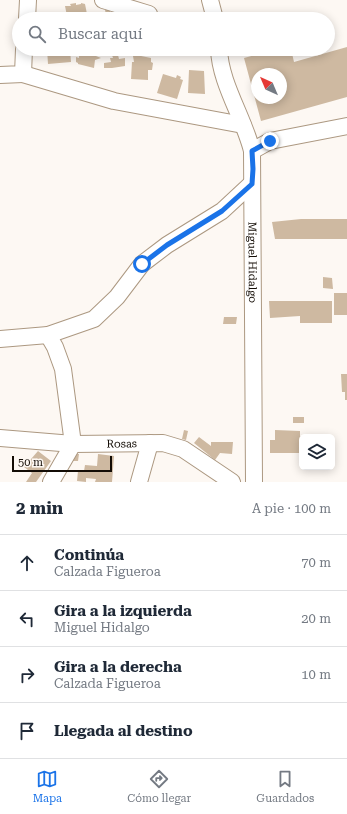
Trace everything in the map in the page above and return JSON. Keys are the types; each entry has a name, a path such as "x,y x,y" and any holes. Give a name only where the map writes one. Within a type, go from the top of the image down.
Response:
{"street":[{"path":"27,12 28,0"},
{"path":"103,0 142,12"},
{"path":"210,0 213,12"},
{"path":"23,74 24,56"},
{"name":"Miguel Hidalgo","path":"219,56 226,81 249,137 252,151 254,482"},
{"path":"0,75 23,74 114,101 243,125"},
{"path":"252,151 270,141 347,126"},
{"path":"0,339 48,335 94,319 117,297 142,264 167,245 222,211 252,184"},
{"path":"48,335 55,347 63,369 73,444 51,482"},
{"name":"Rosas","path":"0,438 73,444 163,443 183,449 232,482"},
{"path":"139,482 150,443"}],"building":[{"path":"70,4 85,4 87,12 66,12 65,6 71,6"},
{"path":"347,47 347,97 261,121 256,104 287,104 287,68 251,68 251,84 244,58 252,56 293,56 294,62 315,56 335,56 335,50"},
{"path":"47,56 71,56 71,62 48,64"},
{"path":"79,56 96,56 101,58 95,60 94,68 78,64 76,62 76,57 79,58"},
{"path":"112,56 118,56 119,59 125,58 125,66 104,68 104,63 111,62 110,58 113,58"},
{"path":"133,56 151,58 151,62 153,63 152,70 148,70 148,80 131,79 132,62 134,62"},
{"path":"189,70 204,71 205,94 188,93"},
{"path":"163,74 176,78 177,75 183,80 177,99 157,93"},
{"path":"301,219 347,219 347,239 275,239 272,222"},
{"path":"323,277 332,278 333,289 323,288"},
{"path":"334,293 347,293 347,315 334,315"},
{"path":"269,301 332,301 332,323 300,323 300,316 270,318"},
{"path":"224,317 237,317 236,324 223,324"},
{"path":"341,374 347,374 347,400 345,400 345,392 342,392"},
{"path":"293,417 304,417 304,423 293,423"},
{"path":"184,430 188,431 186,440 182,439"},
{"path":"275,430 300,431 299,453 270,453 270,440 275,440"},
{"path":"199,437 211,446 211,442 233,442 232,454 220,453 215,460 194,443"},
{"path":"38,451 51,461 36,482 26,482 32,473 24,467"},
{"path":"70,454 79,454 78,461 69,461"},
{"path":"98,454 114,456 112,482 95,482 96,479 86,478 86,482 77,481 78,471 84,471 85,465 97,466"}],"route":[{"path":"142,264 167,245 222,211 252,184 252,151 270,141"}]}
